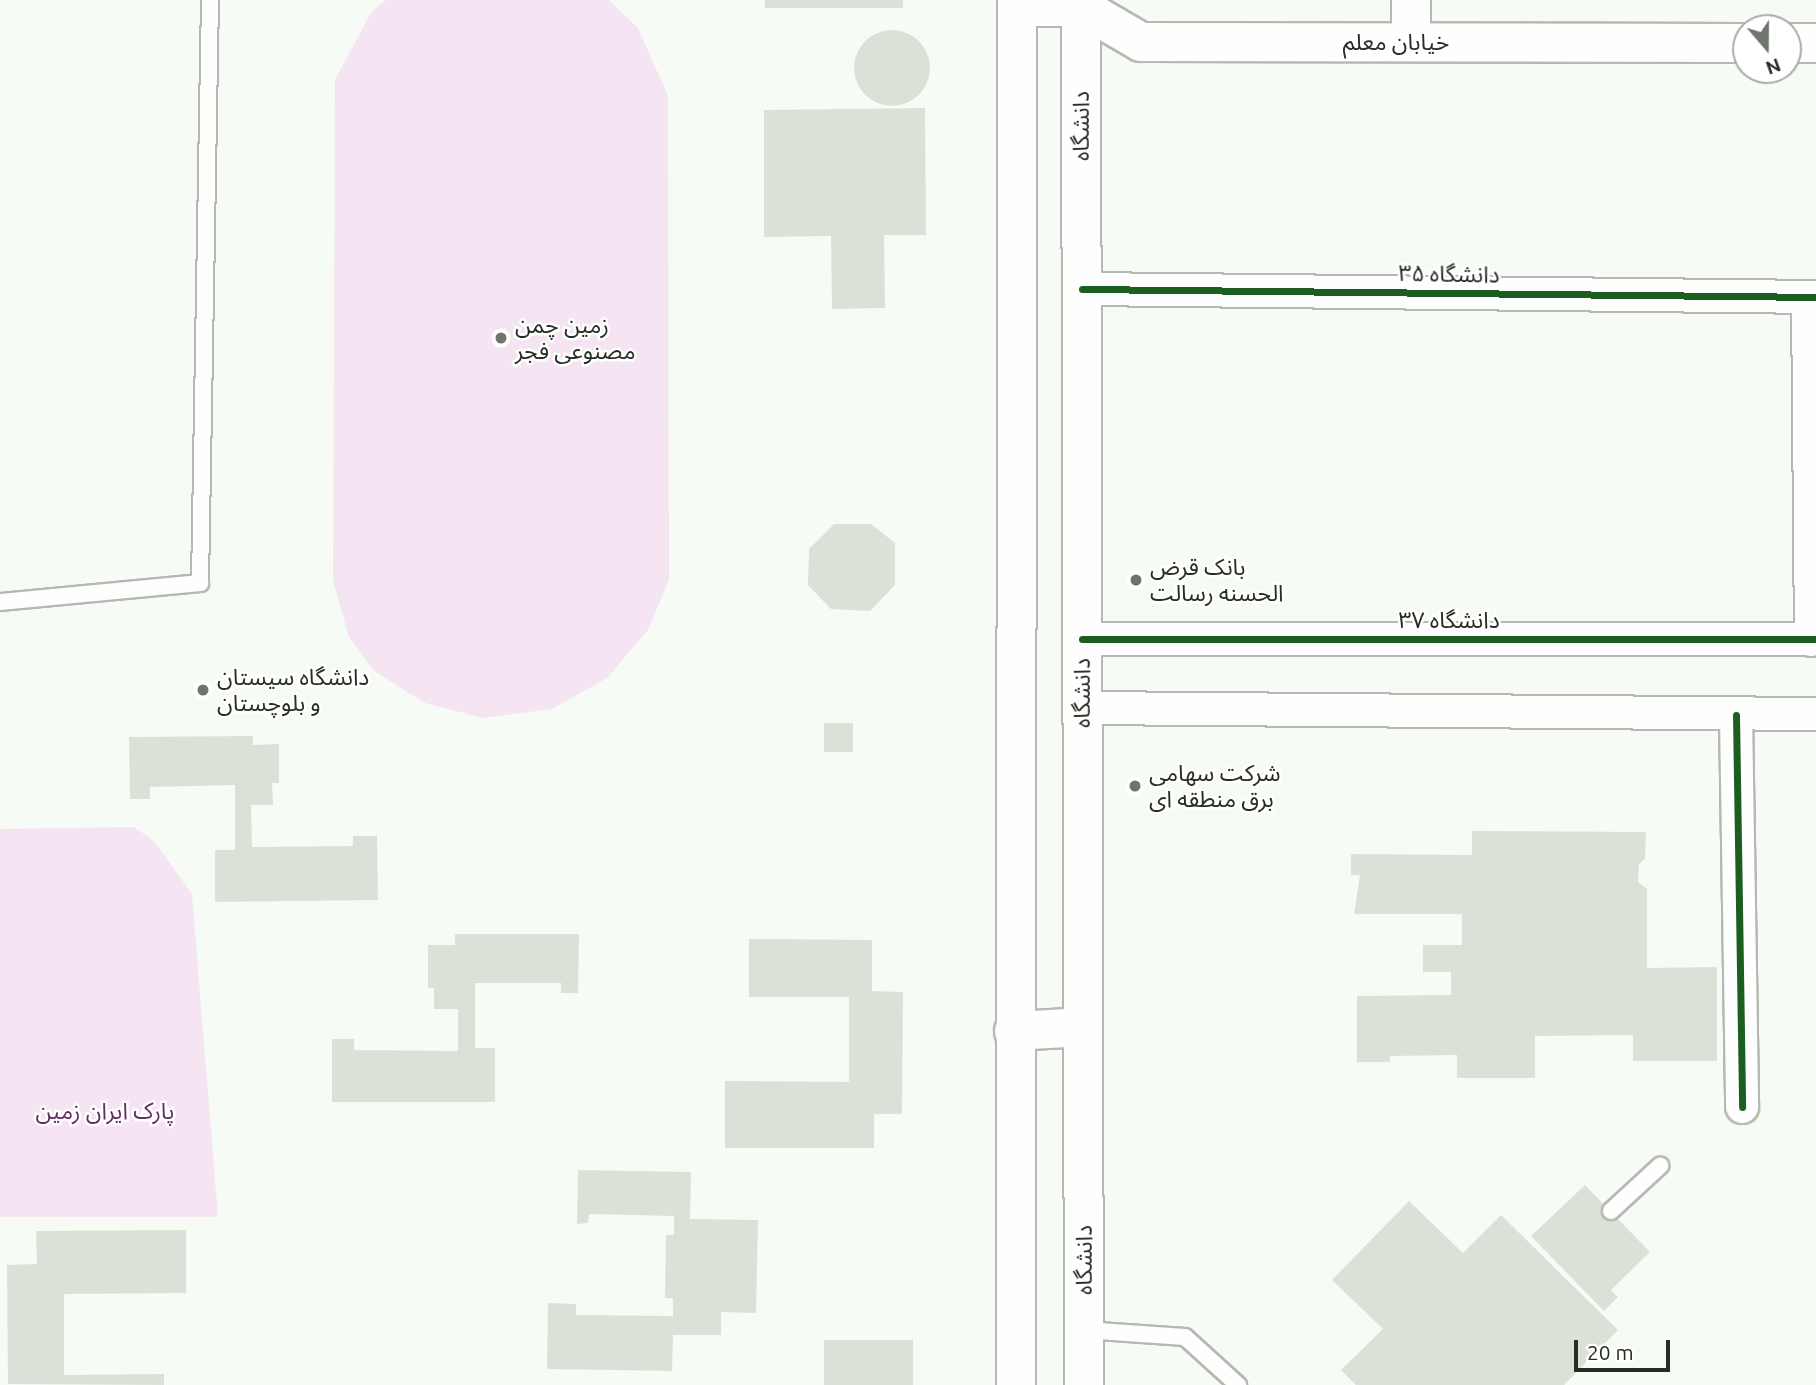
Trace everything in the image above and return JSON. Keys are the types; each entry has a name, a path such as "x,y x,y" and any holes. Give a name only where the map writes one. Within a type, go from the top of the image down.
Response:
{"main road":[{"path":"1411,0 1411,42"},
{"path":"1016,1385 1014,1031 1017,3 1089,2"},
{"name":"خیابان معلم","path":"1089,2 1141,42 1732,43"},
{"name":"دانشگاه","path":"1084,1385 1082,289 1089,2"},
{"path":"1014,1031 1083,1027"}],"street":[{"name":"دانشگاه ۳۵","path":"1082,289 1812,297"},
{"path":"1812,297 1813,640"},
{"name":"دانشگاه ۳۷","path":"1082,639 1813,640"},
{"path":"1083,708 1816,714"},
{"path":"1736,715 1742,1107"}],"lane":[{"path":"0,602 200,583 210,0"},
{"path":"1611,1211 1660,1166"},
{"path":"1084,1335 1185,1337 1238,1385"}],"green space":[{"name":"زمین چمن مصنوعی فجر","path":"386,0 609,0 638,28 668,96 669,580 648,630 607,678 552,709 483,718 425,703 374,671 349,637 333,581 335,80 372,11"},
{"name":"پارک ایران زمین","path":"134,827 154,841 192,894 218,1217 0,1217 0,829"}],"building":[{"path":"765,0 903,0 903,8 765,8"},
{"path":"892,30 906,33 919,41 927,54 930,68 927,82 919,95 906,103 892,106 878,103 865,95 857,82 854,68 857,54 865,41 878,33"},
{"path":"925,108 926,235 884,235 885,308 832,309 831,236 764,237 764,110"},
{"path":"834,524 871,524 895,543 895,585 870,611 831,609 808,585 809,549"},
{"path":"824,723 853,723 853,752 824,752"},
{"path":"253,736 253,745 279,744 279,783 272,783 273,805 251,805 252,847 353,846 353,836 377,836 378,900 215,902 215,850 235,850 235,785 150,787 150,799 130,799 129,737"},
{"path":"1472,831 1646,832 1645,859 1639,864 1638,882 1647,889 1647,968 1717,967 1717,1061 1633,1061 1633,1035 1535,1036 1535,1078 1457,1078 1457,1055 1390,1056 1390,1062 1357,1062 1357,996 1451,995 1451,972 1423,972 1423,945 1462,945 1462,914 1354,914 1360,875 1351,875 1351,854 1472,855"},
{"path":"455,934 579,934 578,993 561,993 561,983 475,983 475,1048 495,1048 495,1102 332,1102 332,1039 354,1039 354,1050 458,1051 458,1009 434,1009 434,988 428,988 428,945 455,945"},
{"path":"749,939 872,940 872,991 903,992 902,1114 874,1114 874,1148 725,1148 725,1081 849,1082 849,997 749,997"},
{"path":"578,1170 691,1172 690,1219 758,1220 756,1313 721,1312 721,1335 673,1335 672,1371 547,1369 548,1303 576,1304 576,1315 673,1316 673,1298 665,1298 666,1235 674,1235 674,1216 589,1214 588,1223 577,1224"},
{"path":"1585,1185 1650,1252 1611,1290 1618,1297 1604,1311 1531,1236"},
{"path":"1409,1201 1463,1253 1501,1215 1618,1330 1564,1385 1356,1385 1341,1370 1383,1329 1332,1280"},
{"path":"186,1230 186,1293 64,1294 64,1375 164,1374 164,1385 8,1384 7,1265 37,1264 36,1231"},
{"path":"824,1340 913,1340 913,1385 824,1385"}],"cycle path":[{"path":"1082,289 1816,297"},
{"path":"1082,639 1816,639"},
{"path":"1736,715 1742,1107"}],"place":[{"name":"زمین چمن مصنوعی فجر","path":"501,338"},
{"name":"بانک قرض الحسنه رسالت","path":"1136,580"},
{"name":"دانشگاه سیستان و بلوچستان","path":"203,690"},
{"name":"شرکت سهامی برق منطقه ای","path":"1135,786"}]}
